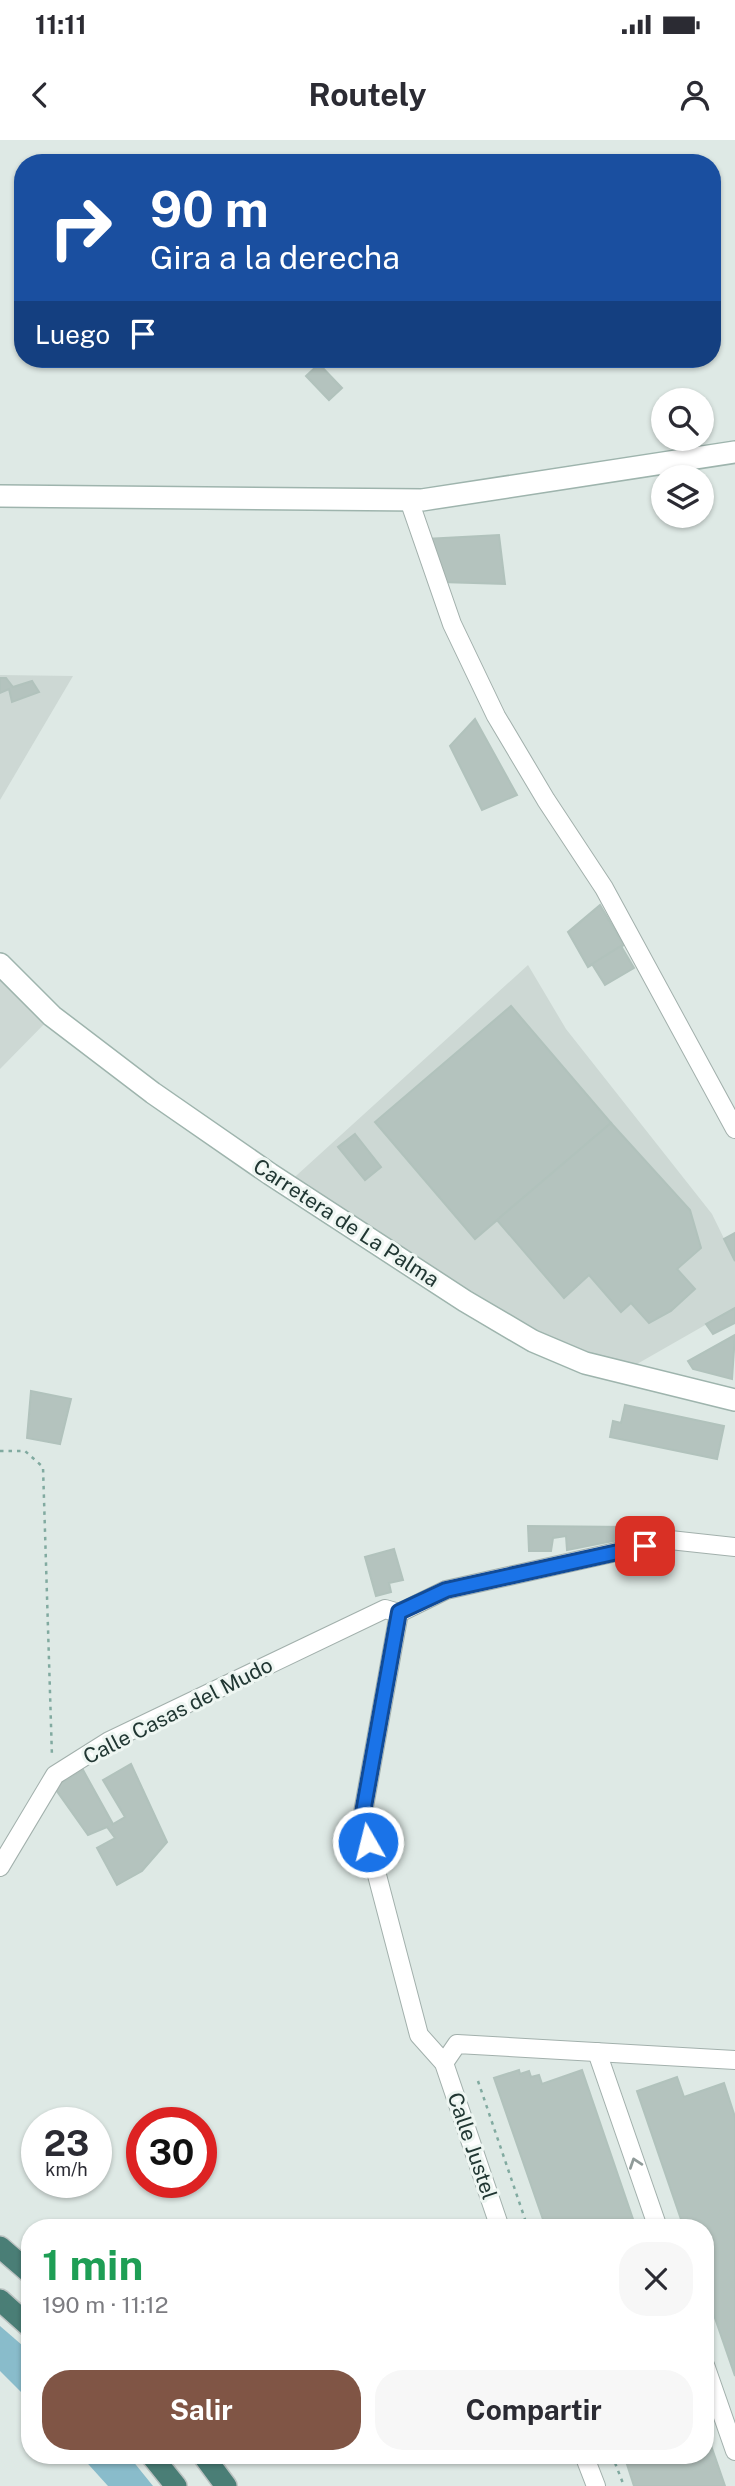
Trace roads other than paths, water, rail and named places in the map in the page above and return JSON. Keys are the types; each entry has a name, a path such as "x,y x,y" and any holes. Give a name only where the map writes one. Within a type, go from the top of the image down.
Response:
{"highway":[{"path":"0,2247 21,2265"},
{"path":"0,2300 21,2319"},
{"path":"158,2464 176,2486"},
{"path":"210,2464 226,2486"}],"main road":[{"path":"0,495 409,500 735,452"},
{"name":"Carretera de La Palma","path":"0,964 52,1016 153,1093 270,1174 533,1341 585,1363 735,1400"}],"street":[{"path":"409,500 452,624 496,716 546,800 604,888 735,1129"},
{"name":"Calle Casas del Mudo","path":"0,1867 55,1775 109,1741 385,1609 399,1612 446,1590 670,1540 735,1547"},
{"path":"399,1612 362,1818 419,2035 444,2063 457,2044 735,2060"},
{"path":"597,2052 655,2219"},
{"name":"Calle Justel","path":"444,2063 497,2219"},
{"path":"714,2391 735,2451"},
{"path":"587,2464 596,2486"}],"water":[{"path":"0,2326 21,2344 21,2392 0,2371"},
{"path":"88,2464 135,2464 153,2486 108,2486"}]}
